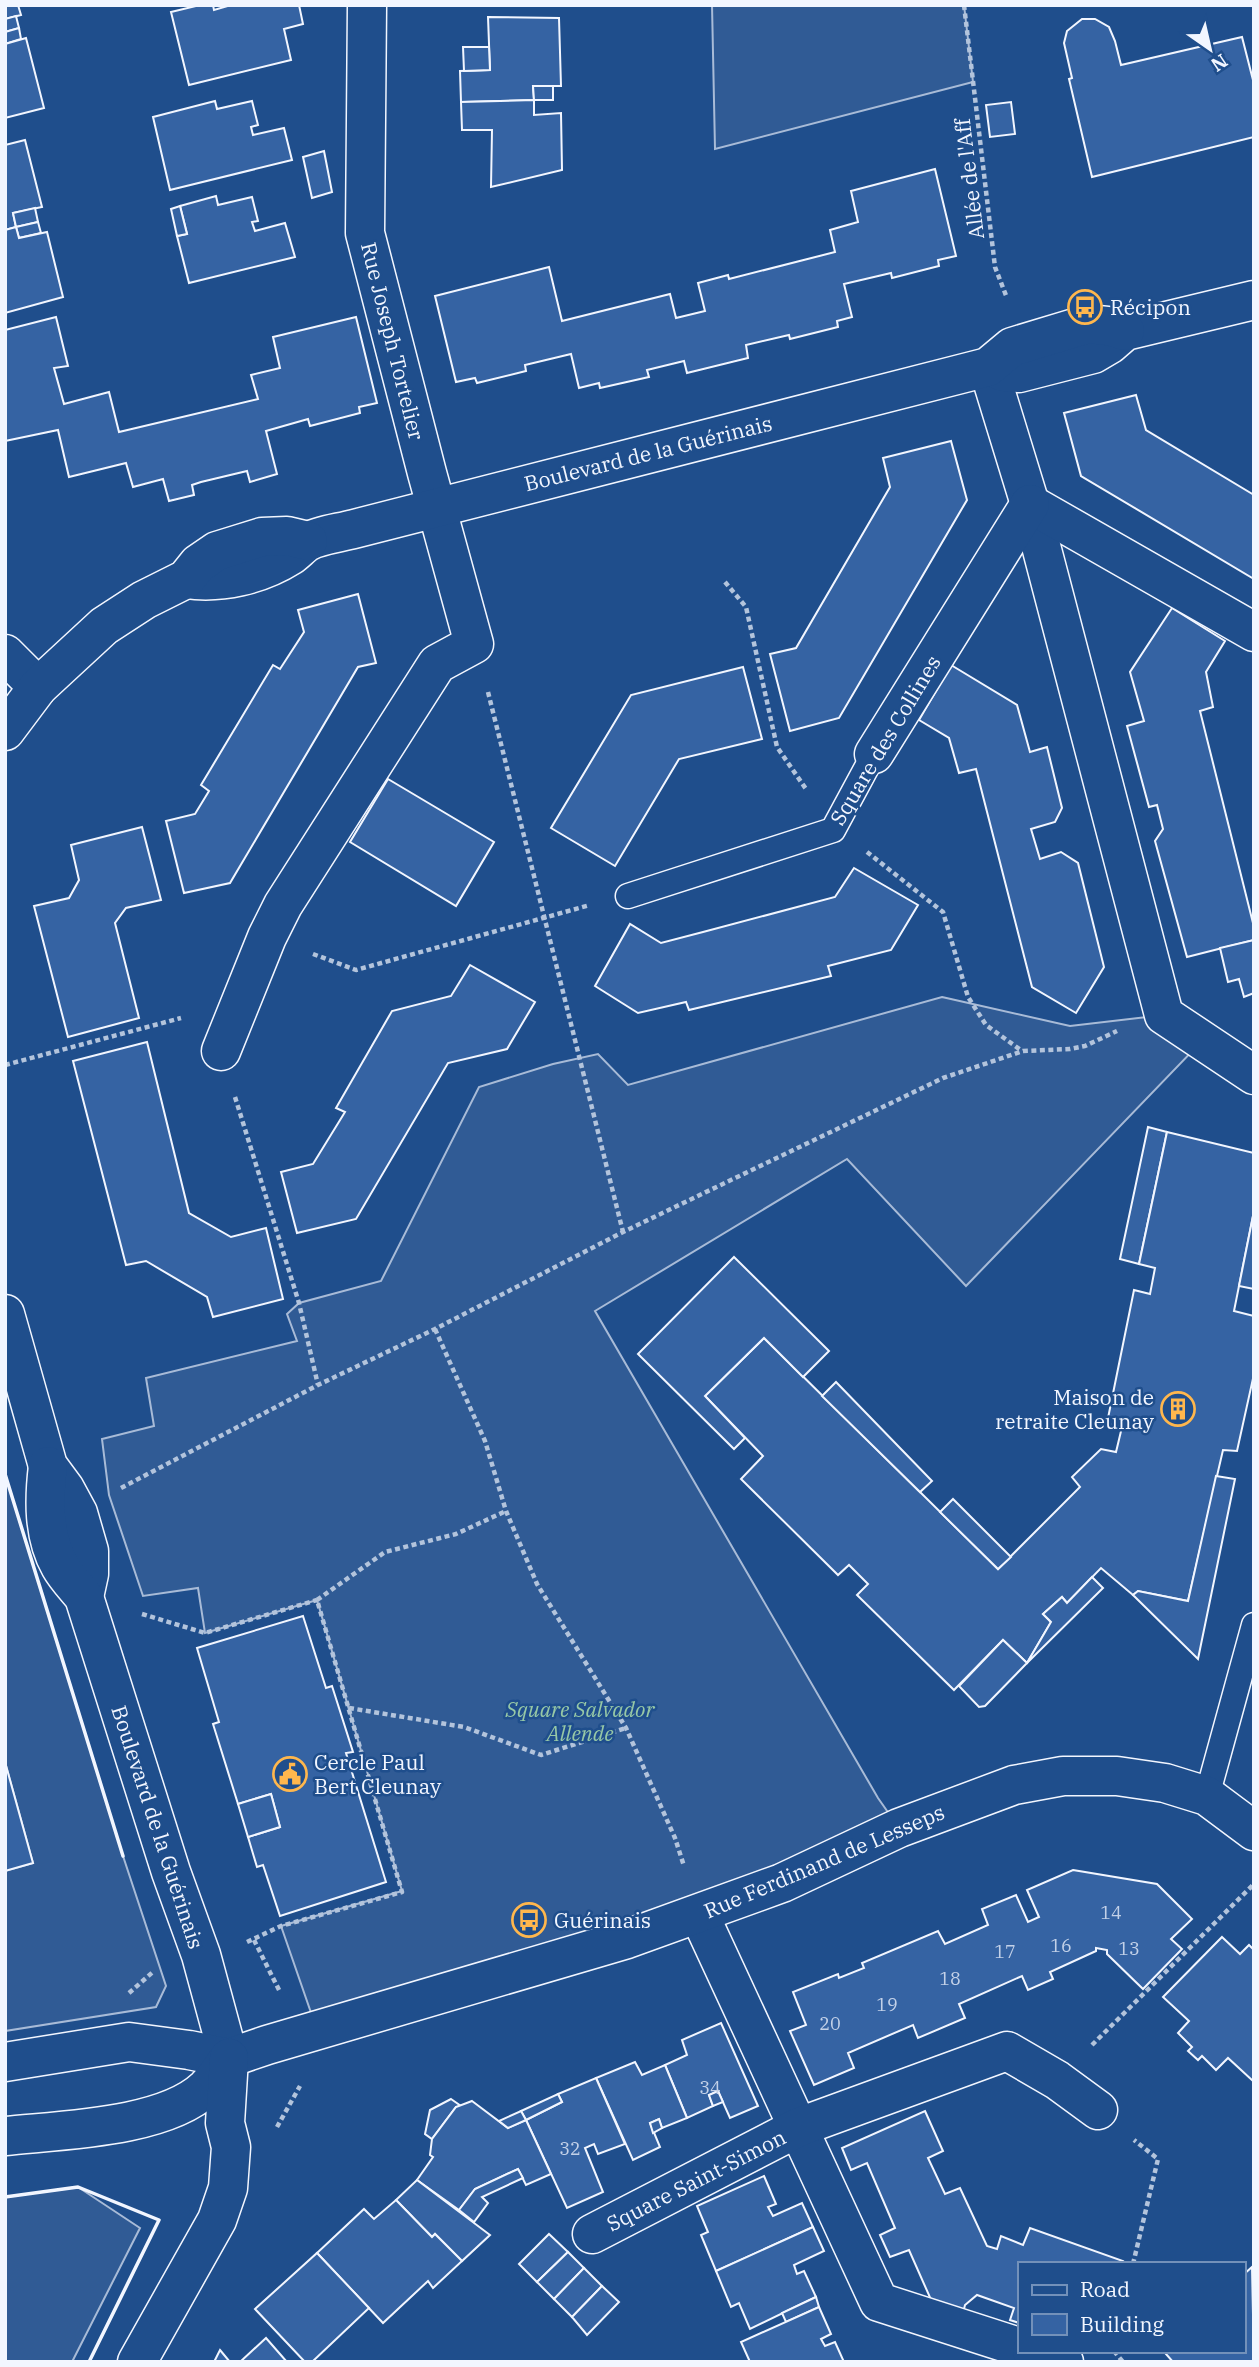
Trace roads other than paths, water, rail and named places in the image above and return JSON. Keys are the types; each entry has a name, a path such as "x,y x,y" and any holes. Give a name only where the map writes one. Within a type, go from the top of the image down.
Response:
{"street":[{"name":"Rue Joseph Tortelier","path":"221,1051 267,937 283,905 437,664 474,644 438,507 426,473 365,233 367,5"},
{"name":"Boulevard de la Guérinais","path":"988,367 1019,373 1093,354 1125,331 1254,300"},
{"name":"Boulevard de la Guérinais","path":"5,731 38,687 104,626 144,600 186,579 198,564 217,551 262,537 287,536 308,541 988,367 1012,347 1088,324 1125,331"},
{"path":"988,367 1030,504 1164,1015 1254,1075"},
{"path":"1030,504 1254,632"},
{"name":"Square des Collines","path":"874,754 1030,504"},
{"path":"5,654 38,687"},
{"name":"Boulevard de la Guérinais","path":"5,1314 48,1466 78,1513 89,1551 89,1574 84,1597"},
{"name":"Boulevard de la Guérinais","path":"48,1466 44,1494 46,1522 59,1564 84,1597 171,1872 201,1955 229,2058 225,2123 231,2147 228,2188 217,2220 137,2362"},
{"name":"Rue Ferdinand de Lesseps","path":"229,2058 627,1939 699,1914 782,1883 899,1828 1014,1785 1063,1776 1117,1776 1164,1783 1207,1797 1254,1831"},
{"name":"Square Saint-Simon","path":"699,1914 879,2302 1018,2347"},
{"path":"5,2062 129,2042 229,2058 206,2088 174,2107 138,2120 5,2136"},
{"name":"Square Saint-Simon","path":"592,2234 800,2127 1007,2051 1057,2080 1098,2110"},
{"path":"1038,2353 1064,2362"}],"lane":[{"name":"Square des Collines","path":"628,896 833,830 874,754"},
{"path":"1207,1797 1254,1625"}],"place":[{"name":"Récipon","path":"1085,307"},
{"name":"Maison de retraite Cleunay","path":"1178,1409"},
{"name":"Cercle Paul Bert Cleunay","path":"290,1774"},
{"name":"Guérinais","path":"529,1920"}],"park label":[{"name":"Square Salvador Allende","path":"580,1721"}]}
